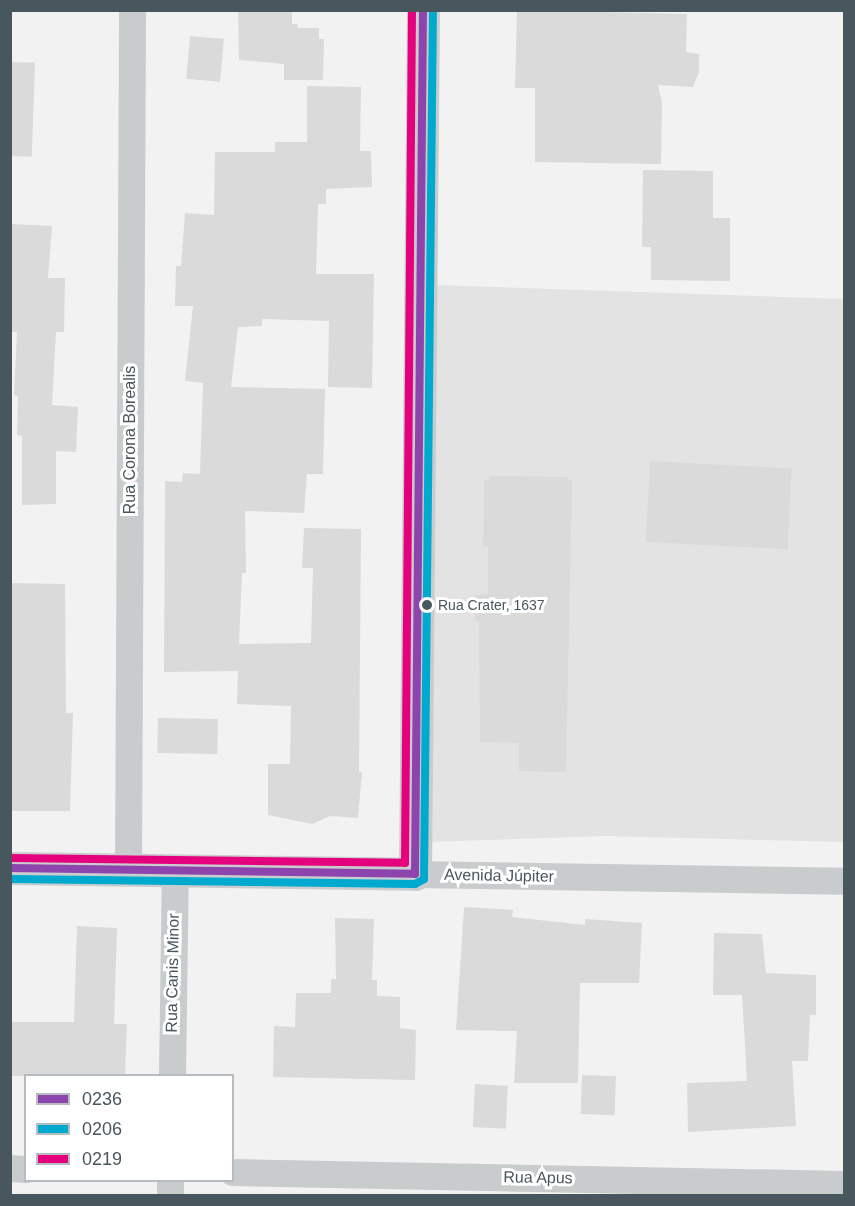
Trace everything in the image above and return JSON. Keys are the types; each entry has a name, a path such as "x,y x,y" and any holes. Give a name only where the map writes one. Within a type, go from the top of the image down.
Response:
{"main road":[{"name":"Avenida Júpiter","path":"10,868 415,874"}],"street":[{"name":"Rua Corona Borealis","path":"128,870 132,10"},
{"path":"415,874 423,10"},
{"name":"Rua Canis Minor","path":"172,1074 175,870"},
{"name":"Avenida Júpiter","path":"415,874 844,881"},
{"name":"Rua Apus","path":"234,1172 844,1184"}],"shaded area":[{"path":"437,285 844,299 844,842 605,836 427,842"}],"building":[{"path":"238,10 292,10 292,24 297,24 298,28 319,28 319,39 324,39 323,80 284,80 284,64 239,60"},
{"path":"517,10 687,14 686,52 699,54 699,72 693,87 658,85 662,103 661,164 535,162 535,88 515,88"},
{"path":"190,36 224,39 220,82 186,79"},
{"path":"10,62 35,63 32,157 10,156"},
{"path":"307,86 361,87 360,151 371,151 372,187 326,189 326,204 318,204 316,274 374,274 372,388 328,387 329,321 262,319 262,326 238,327 231,387 325,389 323,474 307,474 304,513 245,511 246,573 242,573 239,644 311,643 313,568 302,568 304,528 361,529 359,772 362,772 358,818 330,816 312,824 268,815 268,764 290,764 291,706 237,704 238,671 164,672 165,481 182,482 183,473 200,474 203,383 185,381 193,306 175,306 176,266 181,266 185,213 214,215 215,152 275,152 275,142 307,142"},
{"path":"643,170 713,171 713,218 730,218 730,281 651,280 651,247 642,247"},
{"path":"10,224 52,226 48,278 65,278 64,332 56,332 52,405 78,407 76,452 56,451 56,504 22,505 22,436 17,435 18,396 14,395 17,332 10,332"},
{"path":"650,461 792,468 788,549 646,542"},
{"path":"489,476 567,477 572,482 566,772 519,771 519,743 480,742 479,621 475,621 474,595 488,594 488,547 483,547 484,480 489,481"},
{"path":"10,583 65,584 66,713 73,713 70,811 10,811"},
{"path":"158,718 218,719 217,754 157,753"},
{"path":"464,907 513,910 512,917 585,925 585,919 642,923 639,983 580,983 578,1083 514,1083 517,1031 456,1030"},
{"path":"335,918 374,919 372,980 377,980 377,996 400,997 400,1028 416,1030 415,1080 273,1077 274,1026 295,1027 296,993 331,993 331,979 336,979"},
{"path":"77,926 117,928 114,1024 127,1024 125,1074 10,1076 10,1022 74,1022"},
{"path":"714,933 762,934 766,973 816,975 816,1015 810,1015 808,1061 792,1061 796,1126 688,1132 687,1083 747,1081 742,995 713,995"},
{"path":"582,1075 616,1076 615,1115 581,1114"},
{"path":"475,1084 508,1086 506,1129 473,1127"}],"transit line":[{"name":"0219","path":"10,858 405,863 412,10"},
{"name":"0236","path":"10,868 415,874 423,10"},
{"name":"0206","path":"10,879 415,884 424,879 433,10"}],"place":[{"name":"Rua Crater, 1637","path":"427,605"}]}
